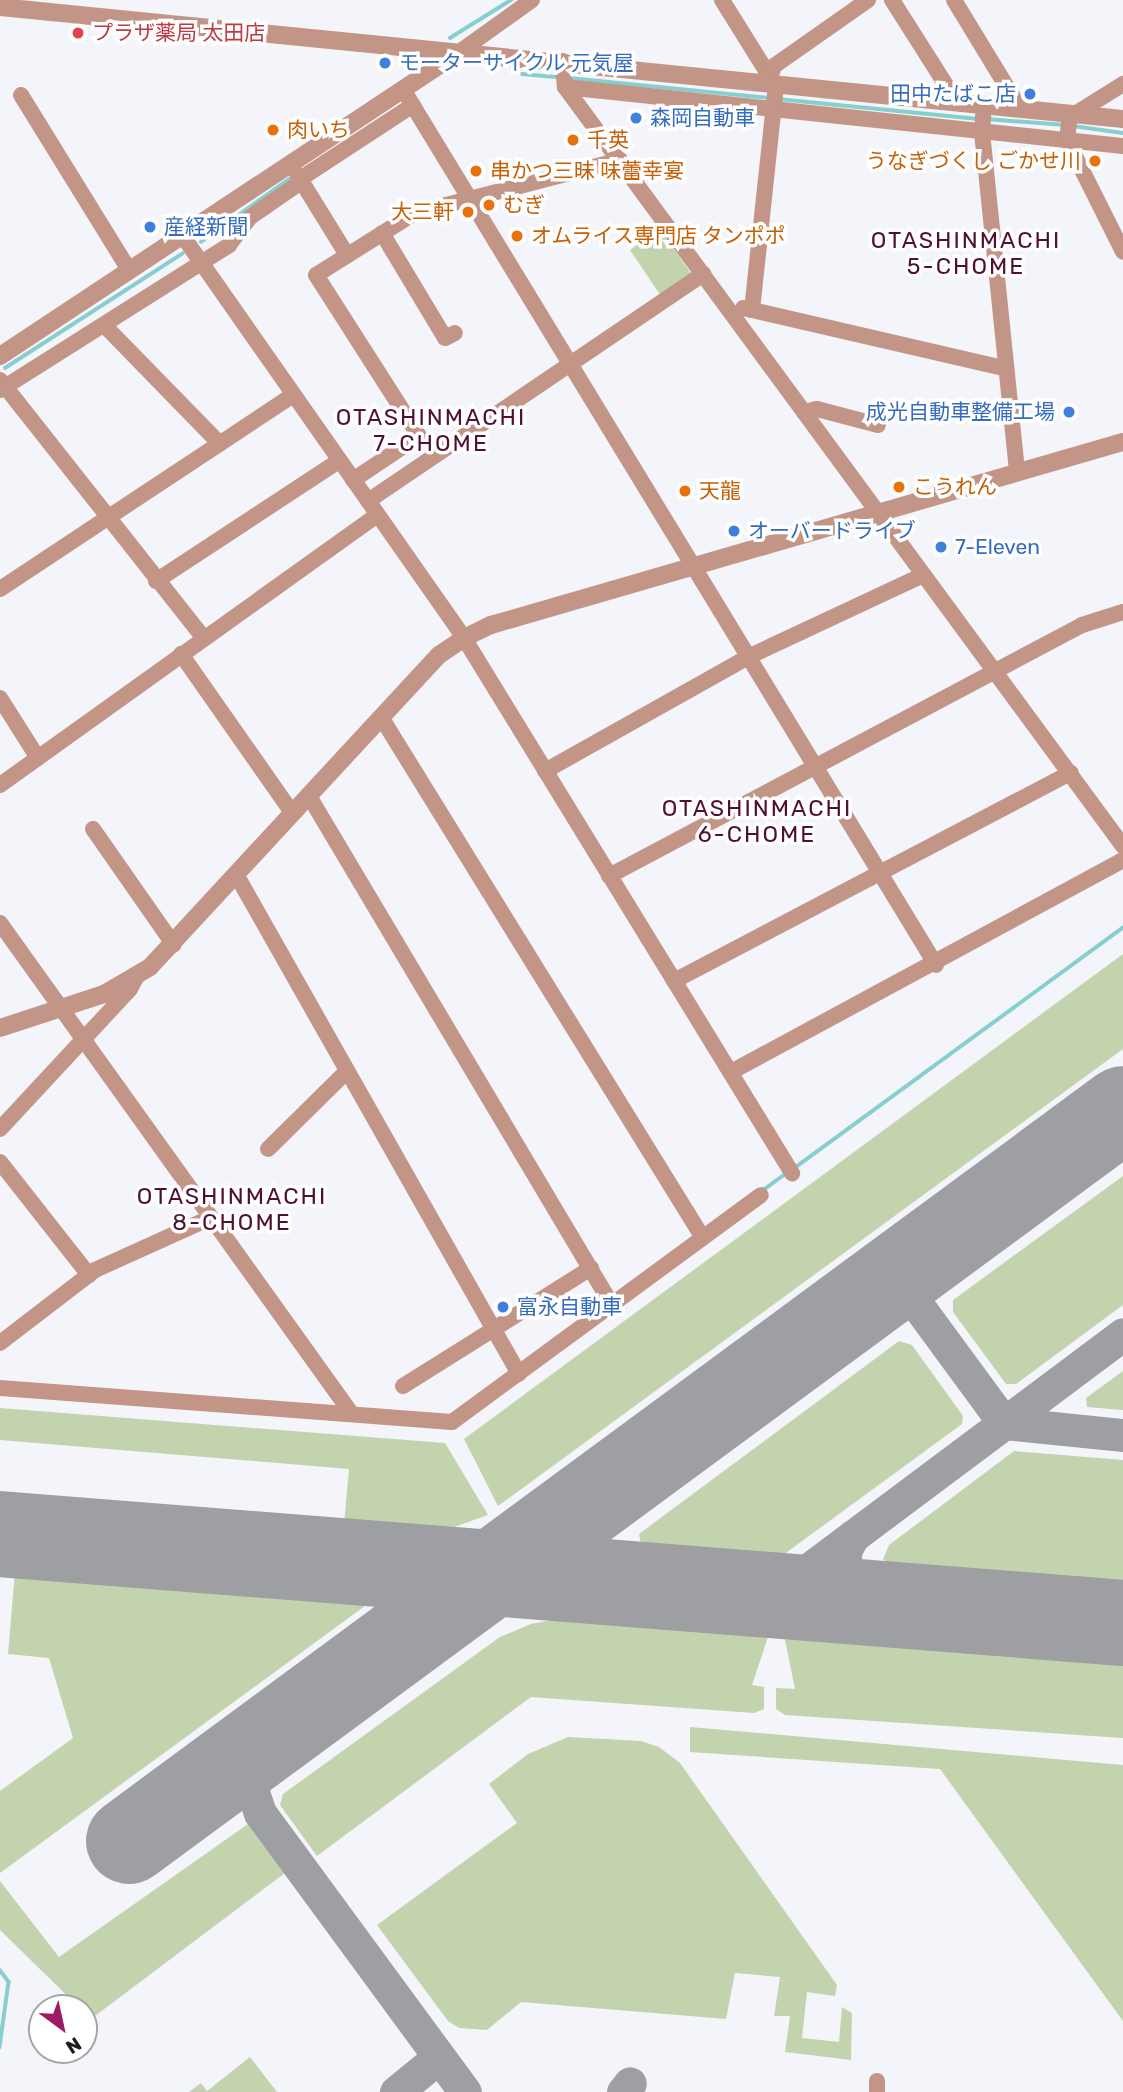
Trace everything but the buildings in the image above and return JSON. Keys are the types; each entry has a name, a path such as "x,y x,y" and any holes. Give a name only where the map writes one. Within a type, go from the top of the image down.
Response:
{"street":[{"path":"204,638 2,385 229,245 249,218 297,175 408,98 458,52 532,0"},
{"path":"722,0 773,89"},
{"path":"752,310 774,66 869,0"},
{"path":"892,0 956,101"},
{"path":"954,0 1018,107"},
{"path":"0,7 458,52 563,76 773,89 810,99 859,104 887,106 956,101 984,109 1018,107 1122,122 1121,146 982,132 887,106 810,99 773,89 678,84 563,76"},
{"path":"563,76 620,160 921,576 1123,846"},
{"path":"1123,84 1072,116 1067,140 1116,222 1123,252"},
{"path":"21,95 129,270"},
{"path":"408,98 696,567 813,769 936,965"},
{"path":"984,109 982,132 1004,368 1017,473"},
{"path":"353,480 419,436 316,275 415,212 620,160"},
{"path":"0,356 182,235 297,175"},
{"path":"297,175 347,256"},
{"path":"382,233 445,338 455,333"},
{"path":"182,235 464,638 792,1173"},
{"path":"0,785 204,638 372,508 703,274"},
{"path":"727,305 1004,368"},
{"path":"104,324 220,444"},
{"path":"0,589 293,395"},
{"path":"804,412 817,409 878,425"},
{"path":"0,1129 84,1040 137,976 174,945 439,655 464,638 491,625 1123,442"},
{"path":"156,581 339,461"},
{"path":"545,771 748,657 921,576"},
{"path":"608,876 995,674 1082,625 1123,612"},
{"path":"181,654 293,814"},
{"path":"0,698 38,758"},
{"path":"381,717 703,1238"},
{"path":"674,981 1070,773"},
{"path":"310,796 612,1305"},
{"path":"93,829 174,945"},
{"path":"731,1072 936,965 1123,860"},
{"path":"237,876 519,1374"},
{"path":"0,923 351,1413"},
{"path":"0,1028 104,994 137,976"},
{"path":"268,1149 347,1071"},
{"path":"0,1162 89,1275"},
{"path":"0,1388 452,1422 761,1195"},
{"path":"0,1343 89,1275 210,1218"},
{"path":"403,1386 495,1332 591,1268"}],"green space":[{"path":"660,229 692,275 661,296 630,250"},
{"path":"1123,954 1123,1049 498,1506 464,1439"},
{"path":"1123,1176 1123,1305 1016,1384 1006,1384 953,1312 953,1300"},
{"path":"899,1341 912,1345 963,1416 962,1424 783,1555 641,1545 639,1534"},
{"path":"1123,1371 1123,1410 1087,1407 1086,1398"},
{"path":"0,1408 445,1443 488,1515 443,1531 344,1524 349,1469 0,1440"},
{"path":"1014,1451 1123,1460 1123,1583 889,1565 883,1559 889,1545"},
{"path":"15,1572 369,1603 0,1873 0,1791 73,1738 49,1658 8,1654"},
{"path":"562,1618 770,1631 752,1685 764,1687 764,1709 754,1713 531,1697 317,1856 280,1805 283,1794 500,1637 531,1624"},
{"path":"784,1635 1123,1657 1123,1738 785,1715 776,1709 776,1688 795,1689"},
{"path":"690,1727 1123,1765 1123,2021 940,1769 690,1752"},
{"path":"568,1737 641,1741 659,1747 680,1763 837,1985 835,1996 807,1992 802,2038 839,2042 842,2007 852,2013 851,2060 785,2052 790,2016 774,2016 780,1977 735,1973 726,2019 521,2002 487,2030 459,2028 448,2021 377,1925 517,1823 489,1784 528,1754"},
{"path":"248,1824 285,1873 98,2014 98,1994 65,1994 0,1930 0,1881 59,1957"},
{"path":"250,2057 277,2092 189,2092 201,2083 207,2091"}],"waterway":[{"path":"450,38 511,0"},
{"path":"522,74 558,77"},
{"path":"569,78 770,98"},
{"path":"778,99 978,119"},
{"path":"986,119 1066,125"},
{"path":"1073,126 1123,133"},
{"path":"201,242 289,179"},
{"path":"5,368 182,254"},
{"path":"796,1167 1123,928"},
{"path":"762,1191 787,1173"},
{"path":"0,1970 9,1982 0,2047"}],"taxiway":[{"path":"896,1276 1004,1423 1123,1435"},
{"path":"773,1596 1123,1334"},
{"path":"853,1536 845,1551 845,1568 853,1583 874,1604"},
{"path":"260,1746 249,1781 260,1813 465,2092"},
{"path":"396,2092 439,2057"},
{"path":"623,2092 630,2083"}],"runway":[{"path":"129,1841 1123,1109"},
{"path":"0,1534 1123,1623"}],"place":[{"name":"プラザ薬局 太田店","path":"78,33"},
{"name":"モーターサイクル 元気屋","path":"385,63"},
{"name":"田中たばこ店","path":"1030,94"},
{"name":"森岡自動車","path":"636,118"},
{"name":"肉いち","path":"273,130"},
{"name":"千英","path":"573,140"},
{"name":"うなぎづくし ごかせ川","path":"1095,161"},
{"name":"串かつ三昧 味蕾幸宴","path":"476,171"},
{"name":"むぎ","path":"489,205"},
{"name":"大三軒","path":"468,212"},
{"name":"産経新聞","path":"150,227"},
{"name":"オムライス専門店 タンポポ","path":"517,236"},
{"name":"成光自動車整備工場","path":"1069,412"},
{"name":"こうれん","path":"899,487"},
{"name":"天龍","path":"685,491"},
{"name":"オーバードライブ","path":"734,531"},
{"name":"7-Eleven","path":"941,547"},
{"name":"富永自動車","path":"503,1307"}],"district":[{"name":"OTASHINMACHI 5-CHOME","path":"966,253"},
{"name":"OTASHINMACHI 7-CHOME","path":"431,430"},
{"name":"OTASHINMACHI 6-CHOME","path":"757,821"},
{"name":"OTASHINMACHI 8-CHOME","path":"232,1209"}]}
